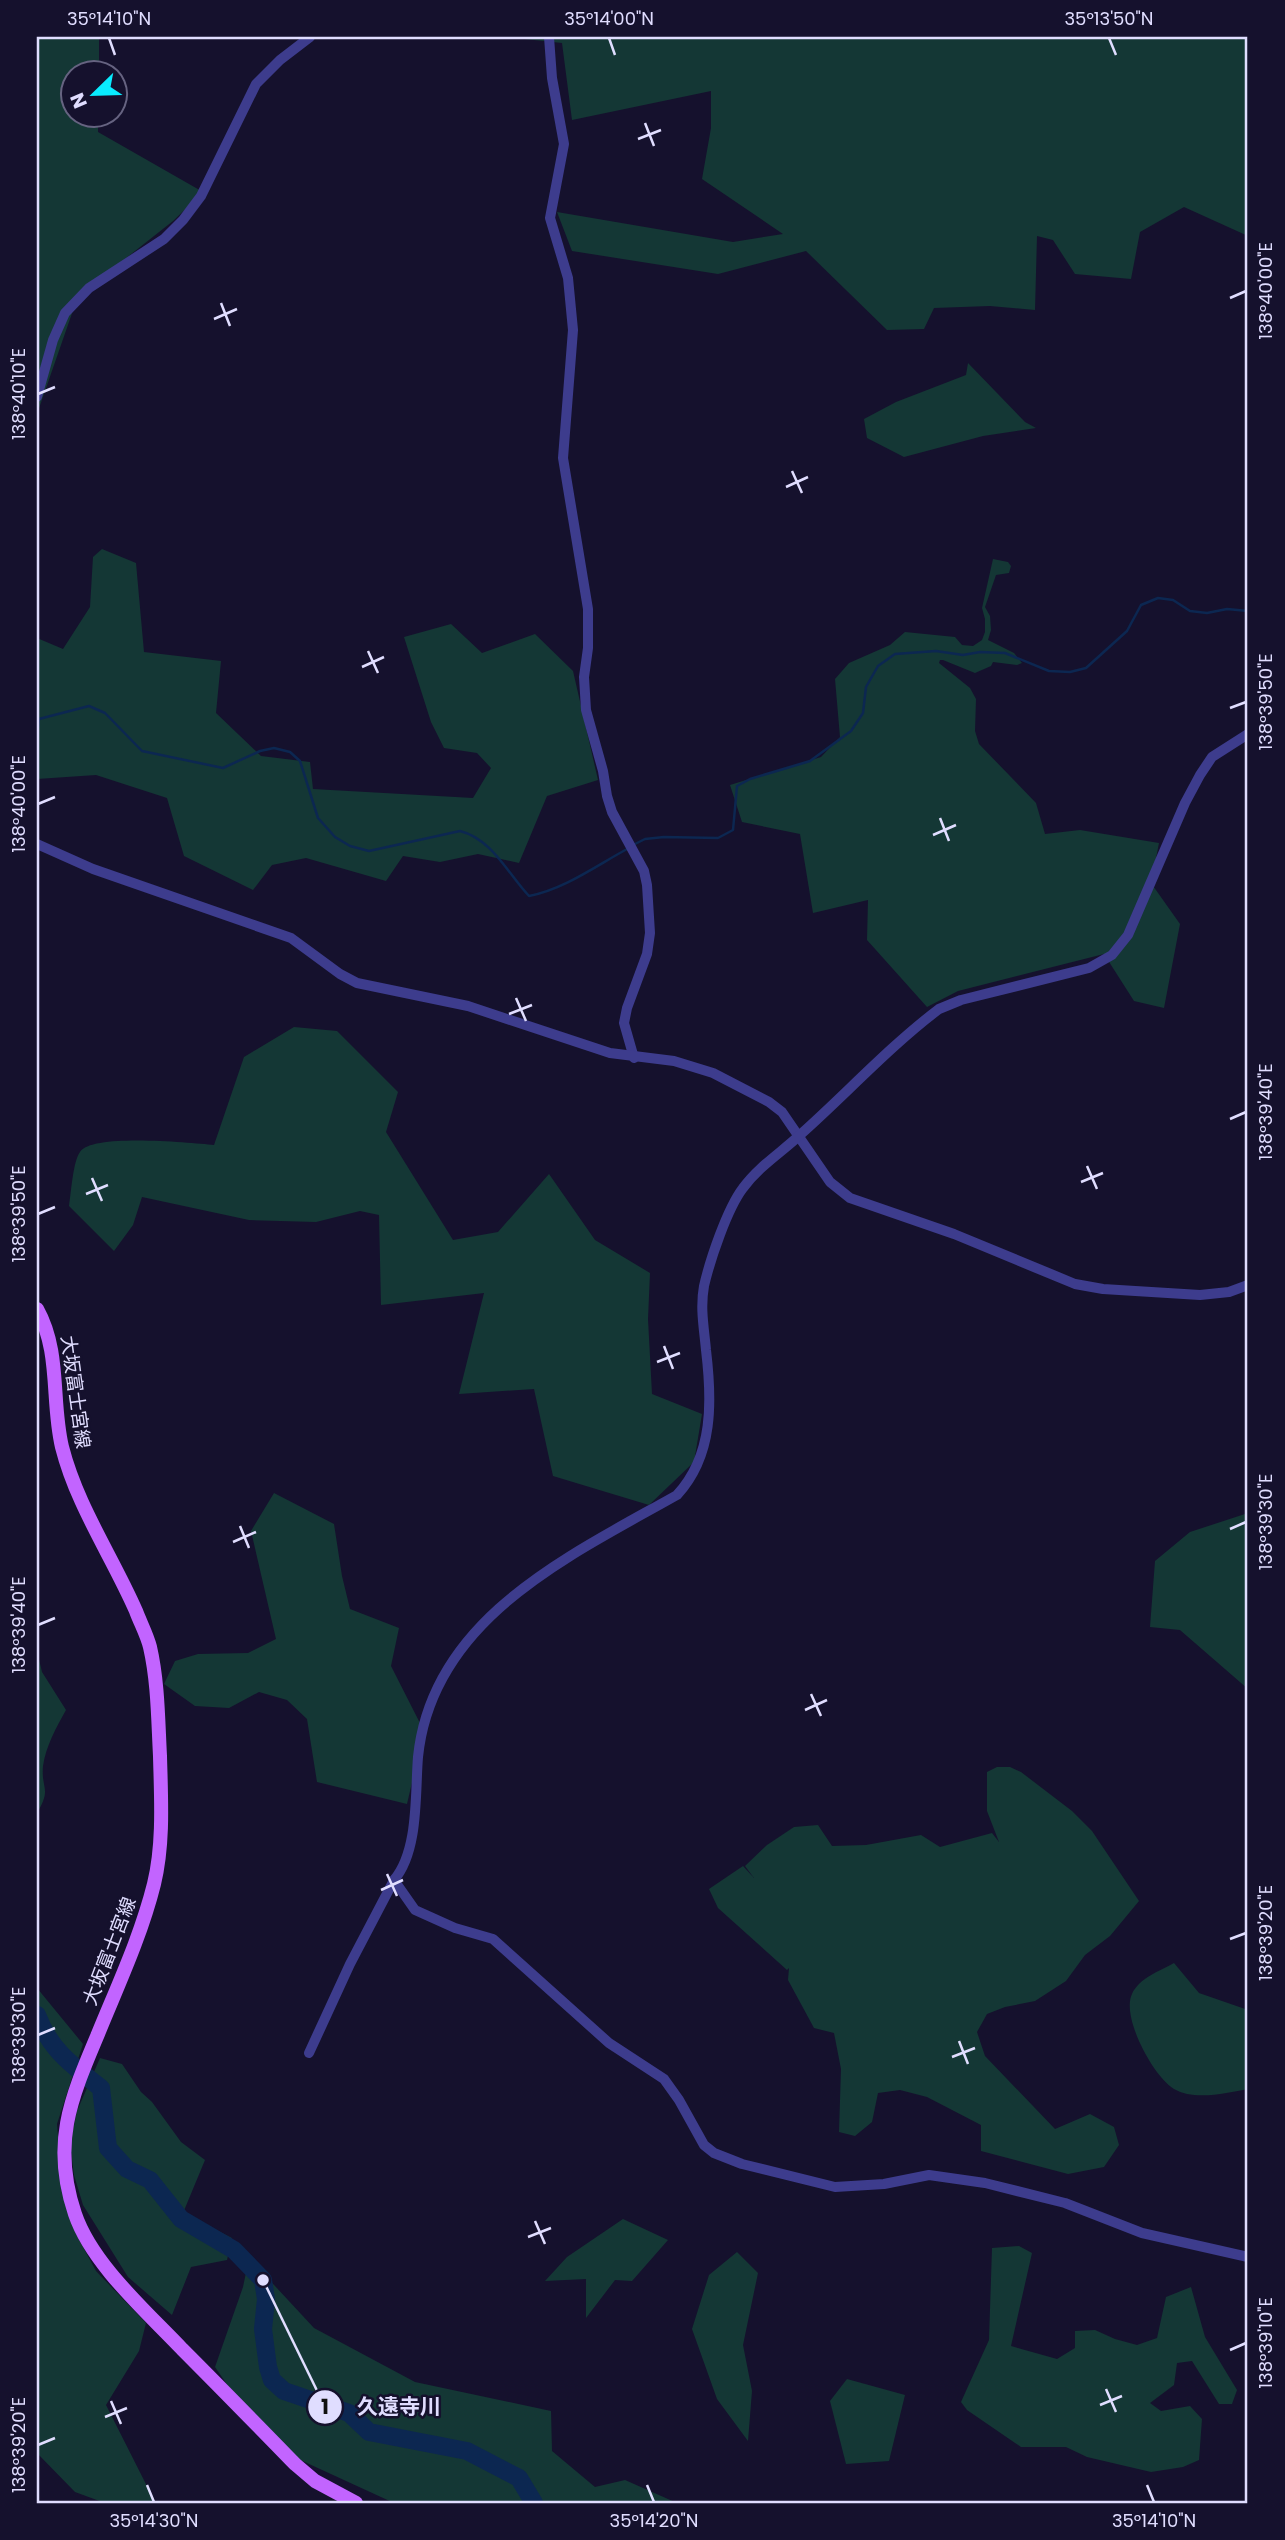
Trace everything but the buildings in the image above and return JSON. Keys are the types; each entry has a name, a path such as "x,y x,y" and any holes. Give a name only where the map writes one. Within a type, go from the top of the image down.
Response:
{"main road":[{"name":"大坂富士宮線","path":"37,1309 46,1325 52,1348 57,1420 70,1473 149,1645 156,1690 161,1788 155,1881 138,1934 75,2087 67,2122 64,2157 67,2187 76,2217 111,2274 295,2464 315,2481 356,2503"}],"street":[{"path":"37,397 53,340 65,313 89,288 164,239 183,220 203,192 256,84 280,60 310,37"},
{"path":"549,37 552,78 564,144 550,218 552,231 562,253 571,301 572,350 563,458 588,609 588,648 584,677 586,710 607,796 644,871 647,885 650,933 647,954 626,1008 624,1023 634,1058"},
{"path":"309,2053 350,1964 394,1880 401,1872 411,1844 418,1758 426,1723 437,1691 454,1660 481,1625 503,1603 572,1555 677,1495 688,1483 697,1465 709,1424 710,1382 702,1311 709,1268 735,1199 756,1172 800,1136 939,1009 961,1000 1089,968 1112,955 1128,935 1185,803 1200,775 1212,757 1248,734"},
{"path":"37,844 93,869 292,938 340,975 357,983 468,1006 610,1054 674,1061 713,1073 769,1102 782,1112 830,1182 850,1198 965,1238 1075,1284 1103,1289 1200,1295 1229,1292 1248,1285"},
{"path":"394,1880 415,1910 455,1928 493,1939 609,2043 664,2079 704,2145 715,2153 742,2164 835,2187 884,2184 929,2175 985,2183 1065,2203 1142,2232 1248,2257"}],"green space":[{"path":"37,37 99,37 99,60 60,60 60,130 98,130 203,192 173,221 78,296 37,414"},
{"path":"505,37 1248,37 1248,236 1184,207 1140,232 1131,279 1075,274 1053,240 1037,236 1035,310 990,306 934,308 924,329 887,330 806,251 718,274 572,251 557,212 733,242 783,234 702,179 711,128 711,91 572,120 562,43"},
{"path":"968,363 1025,422 1036,428 983,436 904,457 867,438 864,419 896,402 966,375"},
{"path":"102,549 136,563 144,652 221,661 216,713 261,756 310,762 313,789 473,798 491,768 477,753 444,748 431,722 404,637 451,624 482,653 535,634 573,671 598,780 547,796 519,863 478,854 440,862 403,856 386,881 306,858 272,865 253,890 184,856 167,798 96,775 37,779 37,638 63,649 90,607 93,557"},
{"path":"993,559 1008,562 1011,566 1009,573 996,575 985,607 990,616 991,630 988,640 1014,653 1022,663 1017,665 993,662 991,666 975,673 943,660 939,663 970,688 976,699 975,731 979,744 1036,803 1045,834 1080,830 1159,843 1151,883 1180,924 1164,1008 1134,1001 1104,954 958,991 927,1007 867,940 868,900 813,913 800,834 742,822 730,785 821,757 840,737 835,679 849,663 890,645 905,632 955,637 962,645 973,646 982,640 985,619 982,608"},
{"path":"294,1027 337,1031 398,1092 386,1132 453,1240 498,1232 549,1174 595,1240 650,1273 648,1319 652,1394 702,1414 694,1462 649,1505 553,1476 534,1389 459,1394 484,1293 381,1305 379,1215 360,1211 316,1222 249,1220 142,1197 133,1225 114,1251 69,1206 76,1163 80,1152 88,1146 121,1141 214,1145 244,1057"},
{"path":"274,1493 334,1524 350,1609 399,1628 391,1666 424,1731 407,1804 317,1782 307,1719 287,1700 259,1692 229,1708 195,1706 164,1684 175,1661 198,1654 248,1653 276,1639 251,1531"},
{"path":"1248,1513 1248,1689 1180,1630 1150,1627 1155,1561 1190,1532"},
{"path":"37,1651 42,1672 66,1710 46,1751 43,1766 45,1793 37,1813"},
{"path":"997,1767 1010,1767 1021,1772 1072,1811 1092,1831 1139,1901 1110,1936 1085,1955 1066,1981 1035,2001 987,2014 977,2032 985,2056 1055,2129 1090,2114 1114,2127 1119,2145 1104,2167 1068,2174 981,2151 981,2125 927,2097 900,2090 878,2093 872,2122 855,2136 839,2132 841,2069 834,2033 814,2028 788,1980 789,1968 787,1970 718,1908 709,1889 743,1866 754,1878 745,1866 767,1845 794,1827 818,1825 832,1846 866,1845 921,1835 940,1847 992,1833 999,1842 987,1811 987,1772"},
{"path":"1174,1963 1199,1993 1248,2010 1248,2089 1211,2095 1182,2093 1166,2082 1149,2059 1131,2017 1132,1994 1145,1979"},
{"path":"37,1988 83,2044 57,2124 62,2186 76,2234 96,2271 146,2323 139,2351 106,2405 155,2502 153,2503 105,2503 75,2492 37,2453"},
{"path":"100,2058 122,2064 181,2142 205,2160 183,2213 232,2238 227,2260 191,2267 172,2315 128,2277 83,2205 74,2175 70,2144 77,2111"},
{"path":"623,2219 668,2240 632,2281 615,2280 586,2318 586,2279 545,2281 567,2257"},
{"path":"1019,2246 1032,2253 1011,2346 1057,2359 1075,2348 1075,2331 1095,2330 1137,2345 1157,2338 1166,2297 1191,2287 1205,2337 1237,2390 1232,2404 1219,2404 1192,2361 1177,2363 1174,2385 1150,2403 1161,2411 1190,2406 1202,2419 1199,2460 1183,2467 1151,2472 1087,2457 1066,2447 1021,2447 967,2410 961,2402 989,2340 992,2248"},
{"path":"737,2252 758,2273 743,2345 752,2391 748,2441 717,2399 692,2329 709,2275"},
{"path":"249,2258 314,2328 415,2382 551,2411 552,2451 595,2487 625,2480 677,2503 394,2503 296,2458 228,2386 215,2367 243,2287"},
{"path":"847,2379 905,2395 889,2461 846,2464 830,2401"}],"waterway":[{"path":"635,844 645,839 664,837 718,838 733,830 737,786 750,779 810,761 851,731 863,713 866,687 878,666 895,654 936,651 963,655 980,652 1005,653 1049,671 1070,672 1086,668 1127,631 1141,605 1158,598 1173,600 1190,611 1248,611"},
{"path":"37,735 39,719 89,706 105,713 142,751 223,768 260,751 274,748 290,752 300,761 318,818 335,837 350,846 369,851 460,831 471,835 490,849 529,896 568,882 629,848"},
{"path":"37,2015 56,2048 101,2088 108,2148 127,2169 150,2180 181,2219 234,2250 263,2280 266,2299 263,2329 272,2380 284,2391 349,2413 369,2432 467,2451 519,2478 534,2503"}],"place":[{"name":"久遠寺川","path":"263,2280"}]}
